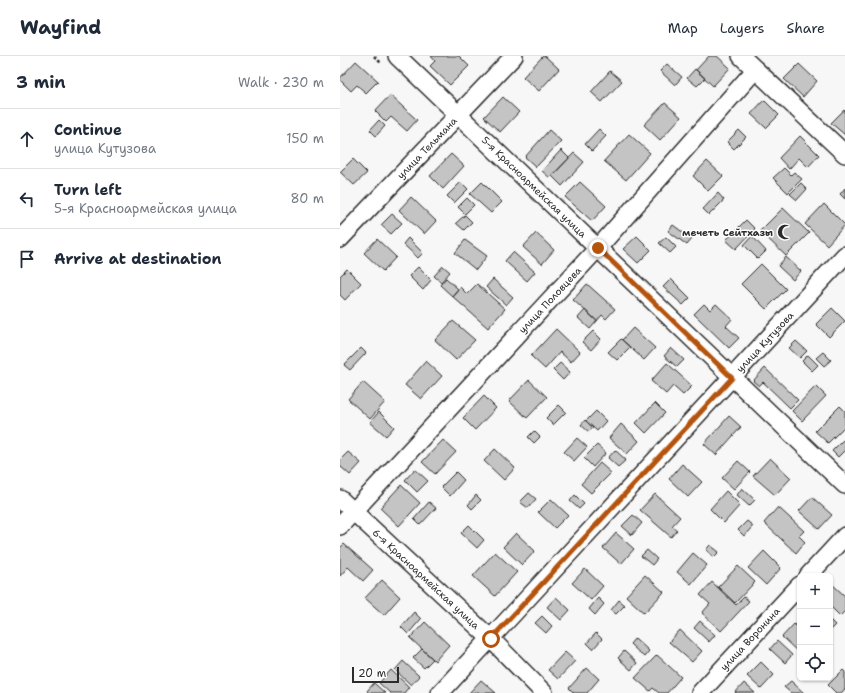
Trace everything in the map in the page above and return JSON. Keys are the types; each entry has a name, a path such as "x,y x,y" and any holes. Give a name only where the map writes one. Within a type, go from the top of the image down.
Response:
{"street":[{"name":"5-я Красноармейская улица","path":"396,56 845,485"},
{"name":"улица Тельмана","path":"340,239 514,56"},
{"path":"741,56 845,154"},
{"name":"улица Половцева","path":"340,526 598,248 755,70"},
{"name":"улица Кутузова","path":"440,693 845,255"},
{"name":"6-я Красноармейская улица","path":"340,499 491,639 544,693"},
{"path":"811,573 845,536"},
{"name":"улица Воронина","path":"700,693 797,588"}],"building":[{"path":"431,56 459,56 469,66 450,85 430,66 435,61"},
{"path":"543,56 545,56 559,69 539,91 523,77"},
{"path":"709,56 717,56 730,68 713,86 696,70"},
{"path":"356,61 378,81 366,93 357,85 351,91 340,80 340,78"},
{"path":"667,64 682,77 675,85 660,71"},
{"path":"799,64 817,81 803,97 784,79"},
{"path":"695,69 705,78 697,86 687,78"},
{"path":"610,71 622,81 602,102 591,92"},
{"path":"390,95 417,120 407,131 391,117 386,122 375,111"},
{"path":"503,97 519,112 500,132 484,117"},
{"path":"764,100 779,115 766,128 751,114"},
{"path":"665,103 681,117 660,140 644,125"},
{"path":"844,110 845,111 845,135 831,123"},
{"path":"379,120 385,126 376,136 370,130"},
{"path":"599,129 606,136 592,151 585,144"},
{"path":"549,130 561,141 536,167 525,157"},
{"path":"739,130 746,137 734,149 727,142"},
{"path":"629,134 650,153 626,180 604,161"},
{"path":"800,136 819,155 808,167 799,158 789,169 779,158"},
{"path":"561,150 569,158 550,178 542,171"},
{"path":"574,153 584,162 562,186 552,176"},
{"path":"451,154 464,166 443,189 430,176"},
{"path":"353,159 367,173 354,185 340,172"},
{"path":"707,161 723,176 708,191 693,176"},
{"path":"784,168 791,175 794,172 802,179 788,193 773,178"},
{"path":"461,182 468,189 454,203 447,196"},
{"path":"482,182 502,202 491,213 470,194"},
{"path":"580,182 606,206 592,221 565,197"},
{"path":"801,183 807,189 797,200 790,194"},
{"path":"845,188 845,199 840,194"},
{"path":"718,193 724,200 709,215 703,209"},
{"path":"411,197 436,221 424,234 399,210"},
{"path":"467,198 474,205 465,214 458,207"},
{"path":"824,204 845,225 827,245 805,224"},
{"name":"мечеть Сейтхазы","path":"783,208 809,233 786,256 760,231"},
{"path":"392,214 402,223 391,234 381,225"},
{"path":"465,215 472,222 464,230 456,223"},
{"path":"746,220 755,229 736,249 726,240"},
{"path":"673,225 692,239 687,245 668,231"},
{"path":"536,233 554,250 542,264 523,247"},
{"path":"637,236 651,250 638,263 623,249"},
{"path":"752,236 766,251 758,259 744,245"},
{"path":"666,237 676,247 670,253 659,243"},
{"path":"408,238 423,253 418,258 403,244"},
{"path":"377,239 396,257 383,271 364,253"},
{"path":"465,240 487,256 476,270 455,253"},
{"path":"513,252 535,272 527,281 505,261"},
{"path":"786,257 801,271 793,280 778,266"},
{"path":"761,264 786,289 766,309 741,284"},
{"path":"443,266 450,272 441,282 434,276"},
{"path":"418,267 431,280 423,290 409,276"},
{"path":"347,269 361,283 345,300 340,295 340,276"},
{"path":"446,278 458,289 452,296 440,285"},
{"path":"493,279 513,297 506,305 486,287"},
{"path":"671,279 690,298 683,305 663,287"},
{"path":"477,284 505,309 488,328 452,296 460,287 467,294"},
{"path":"587,284 615,309 606,319 602,315 597,321 573,300"},
{"path":"704,304 710,310 716,304 732,319 726,326 739,338 729,348 694,314"},
{"path":"832,308 845,321 829,337 816,324"},
{"path":"585,310 597,321 590,329 578,318"},
{"path":"453,321 475,340 456,360 435,340"},
{"path":"633,328 655,348 644,360 622,340"},
{"path":"556,329 580,352 571,362 560,352 545,369 531,356"},
{"path":"593,331 601,339 591,350 582,342"},
{"path":"621,339 630,347 617,360 608,352"},
{"path":"796,341 807,351 800,358 789,348"},
{"path":"361,348 366,353 350,370 344,365"},
{"path":"671,348 684,360 677,367 664,356"},
{"path":"823,352 831,360 824,366 816,358"},
{"path":"808,355 818,365 812,371 802,361"},
{"path":"426,361 442,376 421,399 405,385"},
{"path":"560,363 570,372 563,380 553,370"},
{"path":"667,363 692,386 683,395 673,386 666,394 651,381"},
{"path":"765,368 798,400 790,408 763,382 759,386 753,381"},
{"path":"529,380 547,397 527,418 509,401"},
{"path":"363,382 385,402 370,419 348,399"},
{"path":"816,386 826,396 802,421 792,411"},
{"path":"484,396 496,408 475,430 463,418"},
{"path":"655,403 665,413 646,433 636,423"},
{"path":"559,405 566,412 553,425 546,418"},
{"path":"840,406 845,411 845,426 828,443 815,431"},
{"path":"596,411 606,421 597,431 586,421"},
{"path":"379,412 394,427 386,436 370,422"},
{"path":"729,416 741,427 716,455 704,444"},
{"path":"585,420 593,428 589,432 581,425"},
{"path":"621,424 639,441 627,454 609,438"},
{"path":"534,431 540,437 534,443 528,437"},
{"path":"577,438 587,447 574,461 564,452"},
{"path":"443,440 456,452 435,474 422,462"},
{"path":"843,440 845,443 845,450 838,457 832,451"},
{"path":"597,445 606,453 593,467 584,458"},
{"path":"495,449 515,468 504,480 484,461"},
{"path":"615,450 626,460 618,467 608,458"},
{"path":"348,452 361,463 350,475 340,466 340,460"},
{"path":"770,458 791,478 775,495 753,476"},
{"path":"738,461 750,472 734,489 722,478"},
{"path":"600,463 611,473 591,493 581,484"},
{"path":"682,464 702,482 688,497 669,479"},
{"path":"415,469 428,481 417,492 405,480"},
{"path":"456,472 464,480 450,496 441,487"},
{"path":"401,485 420,503 399,526 380,508"},
{"path":"742,488 755,500 749,506 737,495"},
{"path":"726,491 740,505 724,523 710,509"},
{"path":"529,493 536,499 528,508 520,502"},
{"path":"655,494 680,517 672,526 677,530 671,537 640,510"},
{"path":"476,495 481,500 472,509 468,505"},
{"path":"575,495 584,504 579,509 570,501"},
{"path":"812,497 832,515 819,529 799,511"},
{"path":"551,499 568,515 555,528 538,512"},
{"path":"429,502 436,508 420,525 414,519"},
{"path":"778,507 804,531 799,536 805,542 796,553 764,523"},
{"path":"633,515 642,523 632,535 622,526"},
{"path":"747,521 753,526 744,536 738,530"},
{"path":"469,525 484,540 477,548 461,533"},
{"path":"516,533 535,551 522,565 503,547"},
{"path":"616,533 634,549 621,564 603,548"},
{"path":"344,544 373,570 363,581 348,567 340,576 340,548"},
{"path":"710,545 719,552 714,557 706,550"},
{"path":"647,550 657,559 652,565 641,556"},
{"path":"764,551 781,568 766,585 748,568"},
{"path":"495,552 517,572 495,596 473,576"},
{"path":"693,553 707,565 691,584 677,572"},
{"path":"738,566 755,582 735,603 718,587"},
{"path":"585,569 603,586 591,600 572,583"},
{"path":"645,575 664,592 644,613 626,596"},
{"path":"382,580 400,597 384,615 365,598"},
{"path":"712,582 736,605 744,597 749,601 721,631 702,613 710,604 700,595"},
{"path":"833,585 845,596 845,611 840,616 833,609"},
{"path":"556,597 570,610 561,620 547,607"},
{"path":"598,598 604,604 595,615 589,609"},
{"path":"619,600 625,605 616,614 611,610"},
{"path":"414,612 421,619 408,634 401,627"},
{"path":"542,616 552,626 546,633 535,623"},
{"path":"700,621 715,635 709,642 694,628"},
{"path":"425,622 449,645 435,661 410,638"},
{"path":"794,624 797,626 797,651 782,637"},
{"path":"680,630 702,651 692,662 669,642"},
{"path":"596,633 602,639 593,649 587,643"},
{"path":"635,638 649,651 644,657 630,644"},
{"path":"777,641 792,655 785,663 770,649"},
{"path":"422,649 433,659 424,668 413,658"},
{"path":"624,651 637,663 631,670 618,658"},
{"path":"565,652 575,661 558,679 548,670"},
{"path":"657,655 681,677 667,693 659,693 653,688 650,691 635,678"},
{"path":"403,661 419,676 411,685 395,670"},
{"path":"761,662 774,675 761,689 747,676"},
{"path":"587,668 599,679 587,693 574,693 569,688"},
{"path":"391,670 409,687 404,693 390,693 379,683"},
{"path":"843,670 845,672 845,689 841,693 836,693 828,685"},
{"path":"481,680 496,693 469,693"},
{"path":"791,681 804,693 791,693 784,687"},
{"path":"374,683 385,693 369,693 367,691"},
{"path":"744,683 755,693 735,693"}],"place":[{"name":"мечеть Сейтхазы","path":"785,232"}],"route":[{"path":"491,639 732,378 598,248"}]}
